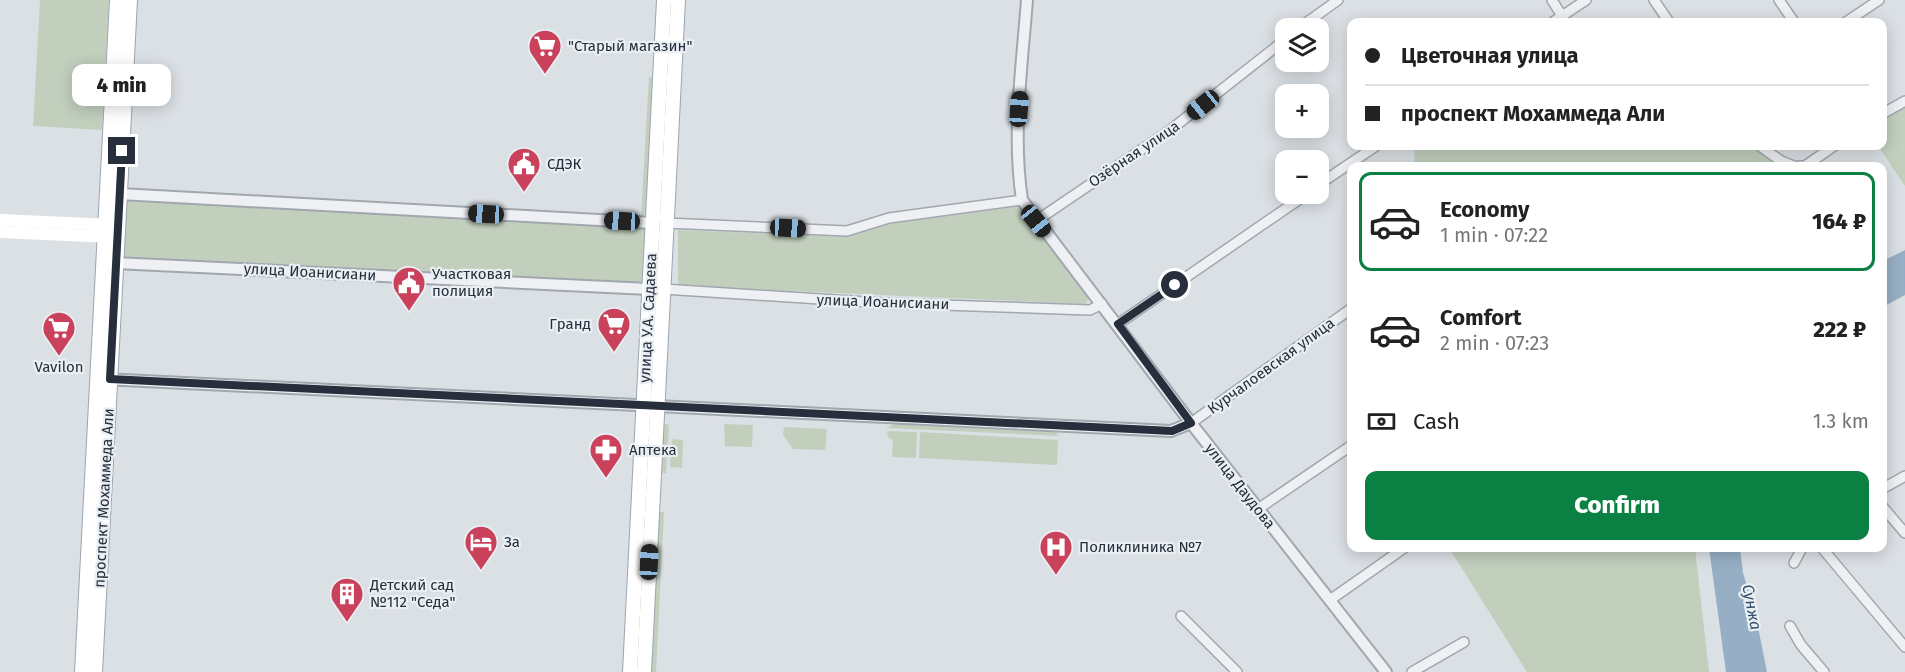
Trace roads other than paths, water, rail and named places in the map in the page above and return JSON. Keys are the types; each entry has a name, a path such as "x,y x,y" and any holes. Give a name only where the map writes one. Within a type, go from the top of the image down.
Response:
{"main road":[{"name":"проспект Мохаммеда Али","path":"95,672 117,0"},
{"name":"проспект Мохаммеда Али","path":"82,672 115,263 111,231 120,194 130,0"},
{"name":"улица У.А. Садаева","path":"630,672 650,405 656,289 664,0"},
{"name":"улица У.А. Садаева","path":"659,223 678,0"},
{"path":"0,220 111,231"},
{"path":"0,232 111,231"},
{"name":"улица У.А. Садаева","path":"644,672 650,405"}],"street":[{"name":"улица Даудова","path":"1027,0 1018,130 1018,174 1022,200 1191,423 1386,672"},
{"path":"1313,18 1338,0"},
{"path":"1552,0 1562,16"},
{"path":"1559,18 1586,0"},
{"path":"1654,0 1666,18"},
{"path":"1779,0 1791,18"},
{"path":"1852,18 1879,0"},
{"name":"Озёрная улица","path":"1036,221 1169,131 1275,48"},
{"path":"1887,111 1905,101"},
{"path":"1352,162 1370,150"},
{"path":"1766,150 1788,162"},
{"path":"1811,162 1828,150"},
{"path":"1329,178 1347,166"},
{"path":"120,194 847,231 889,218 1022,200"},
{"path":"1118,324 1292,204"},
{"name":"улица Иоанисиани","path":"115,263 656,289 882,303 1090,309 1102,304"},
{"name":"Курчалоевская улица","path":"1191,423 1347,312"},
{"path":"104,379 1172,431 1191,423"},
{"path":"1258,509 1347,448"},
{"path":"1887,486 1905,476"},
{"path":"1887,512 1905,533"},
{"path":"1330,600 1398,552"},
{"path":"1794,563 1800,552"},
{"path":"1825,552 1905,647"},
{"path":"1181,616 1237,672"},
{"path":"1790,626 1801,645 1824,672"},
{"path":"1412,672 1464,642"}],"water":[{"path":"1905,250 1905,295 1887,305 1887,259"},
{"name":"Сунжа","path":"1710,552 1740,552 1743,573 1755,612 1767,672 1726,672"}],"place":[{"name":"\"Старый магазин\"","path":"545,75"},
{"name":"СДЭК","path":"524,193"},
{"name":"Участковая полиция","path":"409,312"},
{"name":"Гранд","path":"614,353"},
{"name":"Vavilon","path":"59,357"},
{"name":"Аптека","path":"606,479"},
{"name":"За","path":"481,571"},
{"name":"Поликлиника №7","path":"1056,576"},
{"name":"Детский сад №112 \"Седа\"","path":"347,623"}]}
